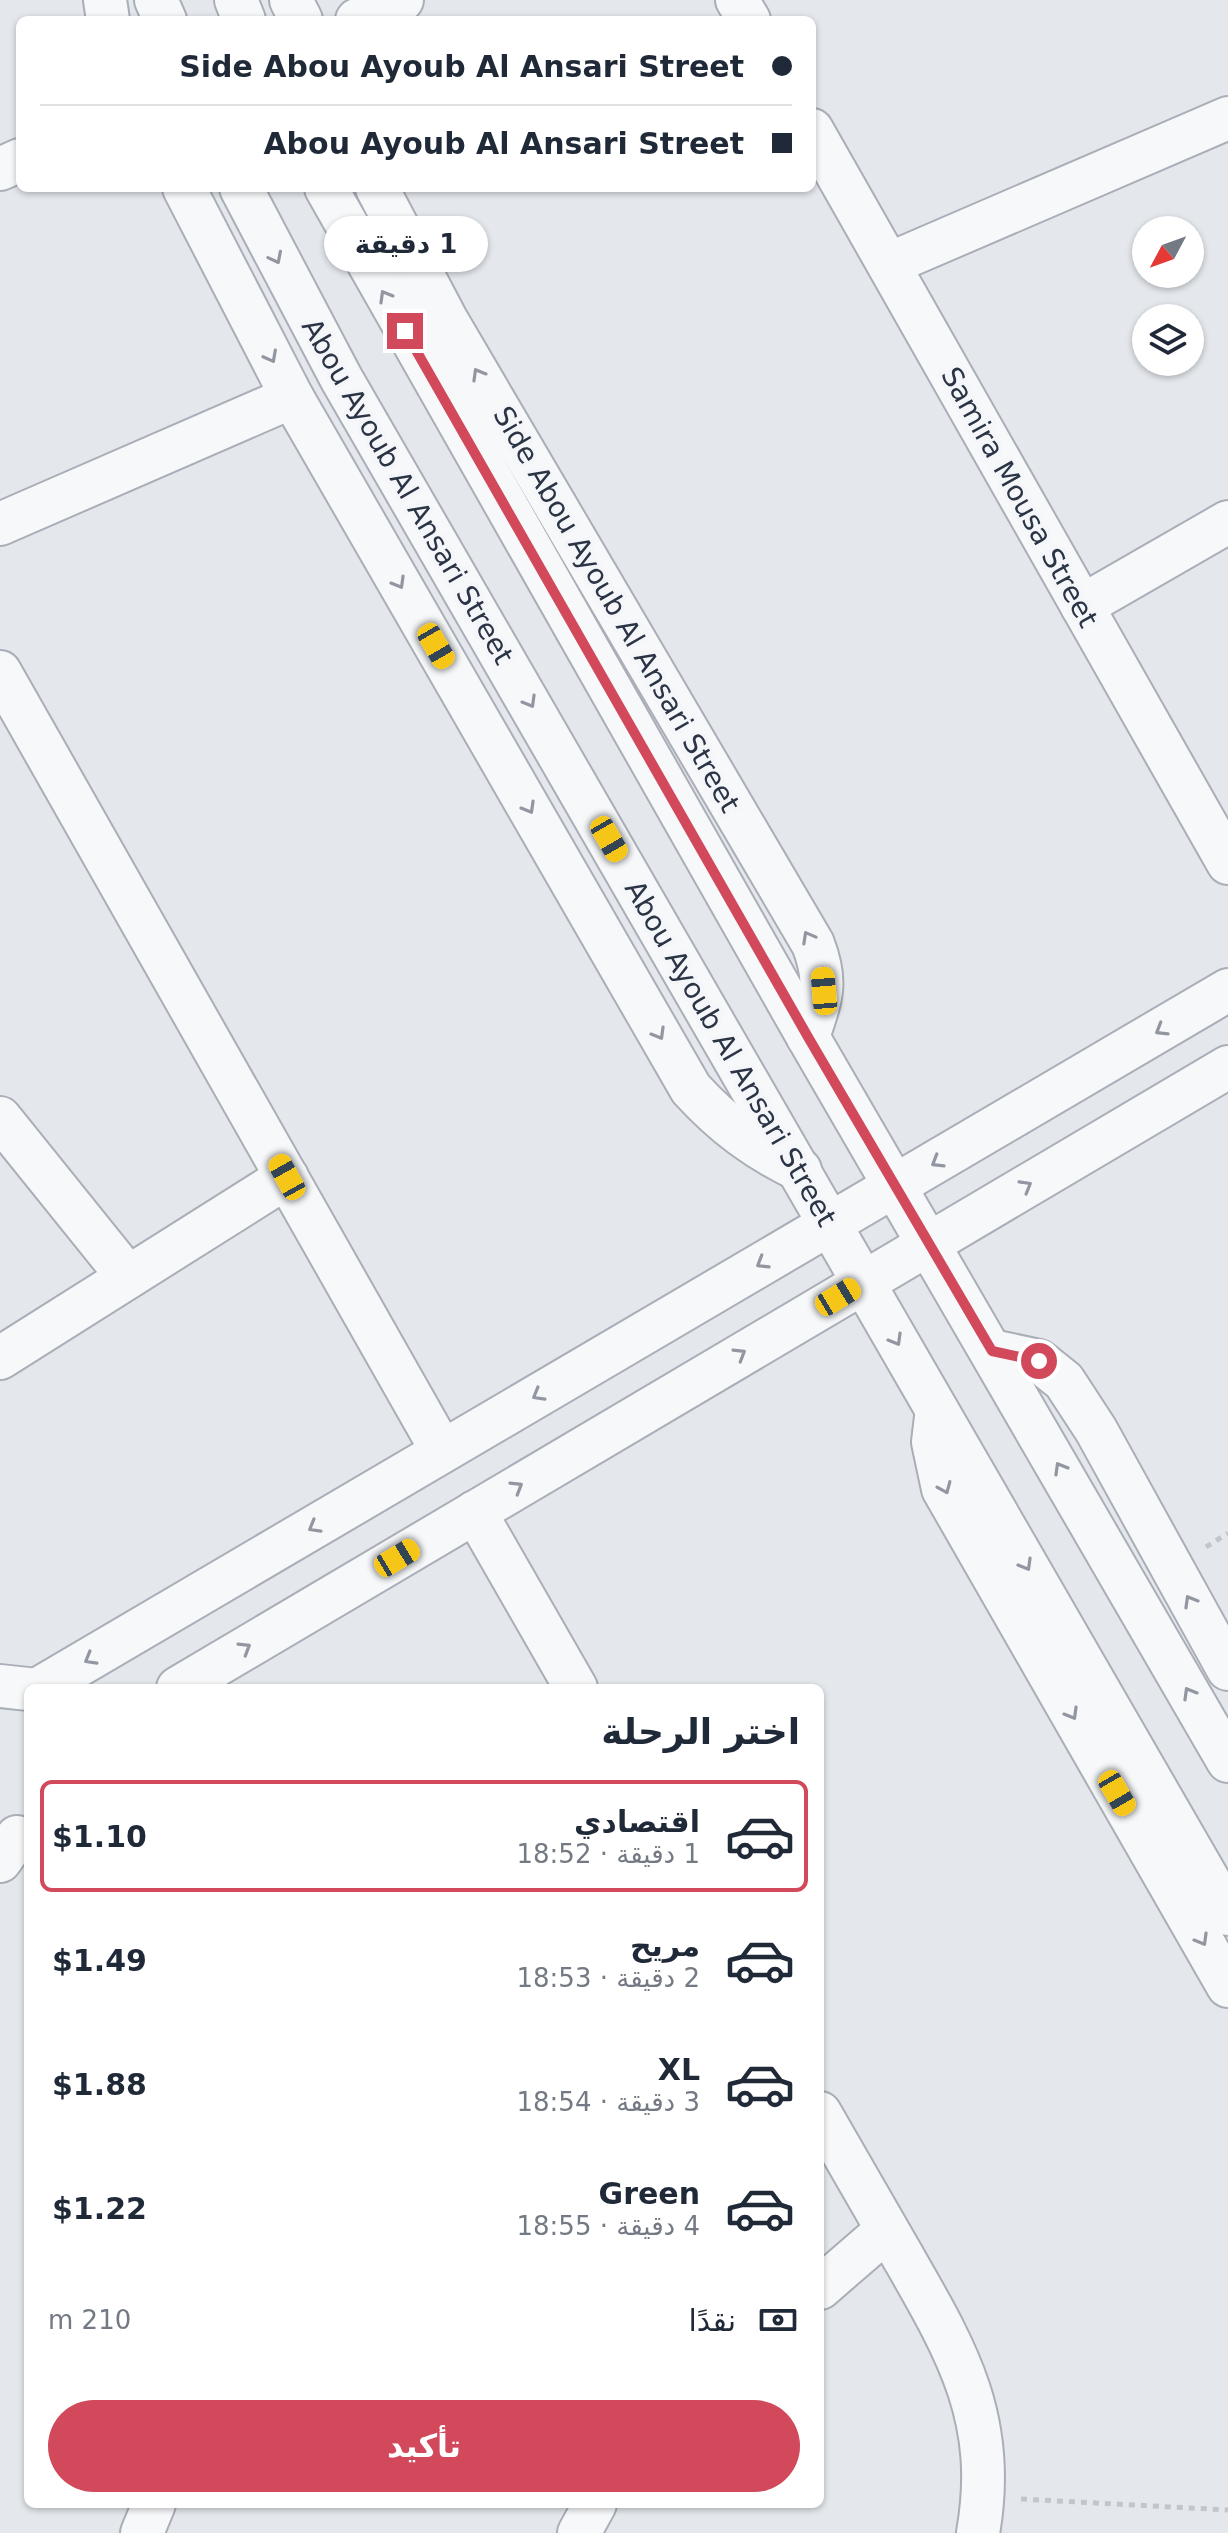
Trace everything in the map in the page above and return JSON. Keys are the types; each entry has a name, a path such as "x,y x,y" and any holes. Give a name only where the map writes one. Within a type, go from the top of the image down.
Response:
{"street":[{"path":"366,16 402,0"},
{"path":"889,264 1228,118"},
{"name":"Samira Mousa Street","path":"816,137 1228,863"},
{"path":"186,192 292,397 691,1089 722,1122 758,1150 800,1170"},
{"name":"Abou Ayoub Al Ansari Street","path":"243,192 341,378 1228,1914"},
{"path":"328,192 808,1037 1228,1761"},
{"name":"Side Abou Ayoub Al Ansari Street","path":"379,192 447,321 813,944 822,966 824,991 808,1037"},
{"path":"0,524 292,397"},
{"path":"1082,606 1228,522"},
{"path":"0,672 442,1451"},
{"path":"47,1684 1228,990"},
{"path":"185,1684 1228,1067"},
{"path":"0,1118 128,1277"},
{"path":"0,1358 287,1177"},
{"path":"992,1351 1039,1361 1064,1381 1096,1430 1228,1669"},
{"path":"938,1412 933,1442 943,1489 1228,1986"},
{"path":"475,1512 574,1684"},
{"path":"0,1686 24,1689"},
{"path":"824,2120 955,2348 979,2421 981,2515"},
{"path":"824,2285 887,2230"},
{"path":"142,2533 152,2508"},
{"path":"579,2533 593,2508"}],"path":[{"path":"981,2515 1228,2510"}],"route":[{"path":"405,331 808,1037 992,1351 1039,1361"}]}
